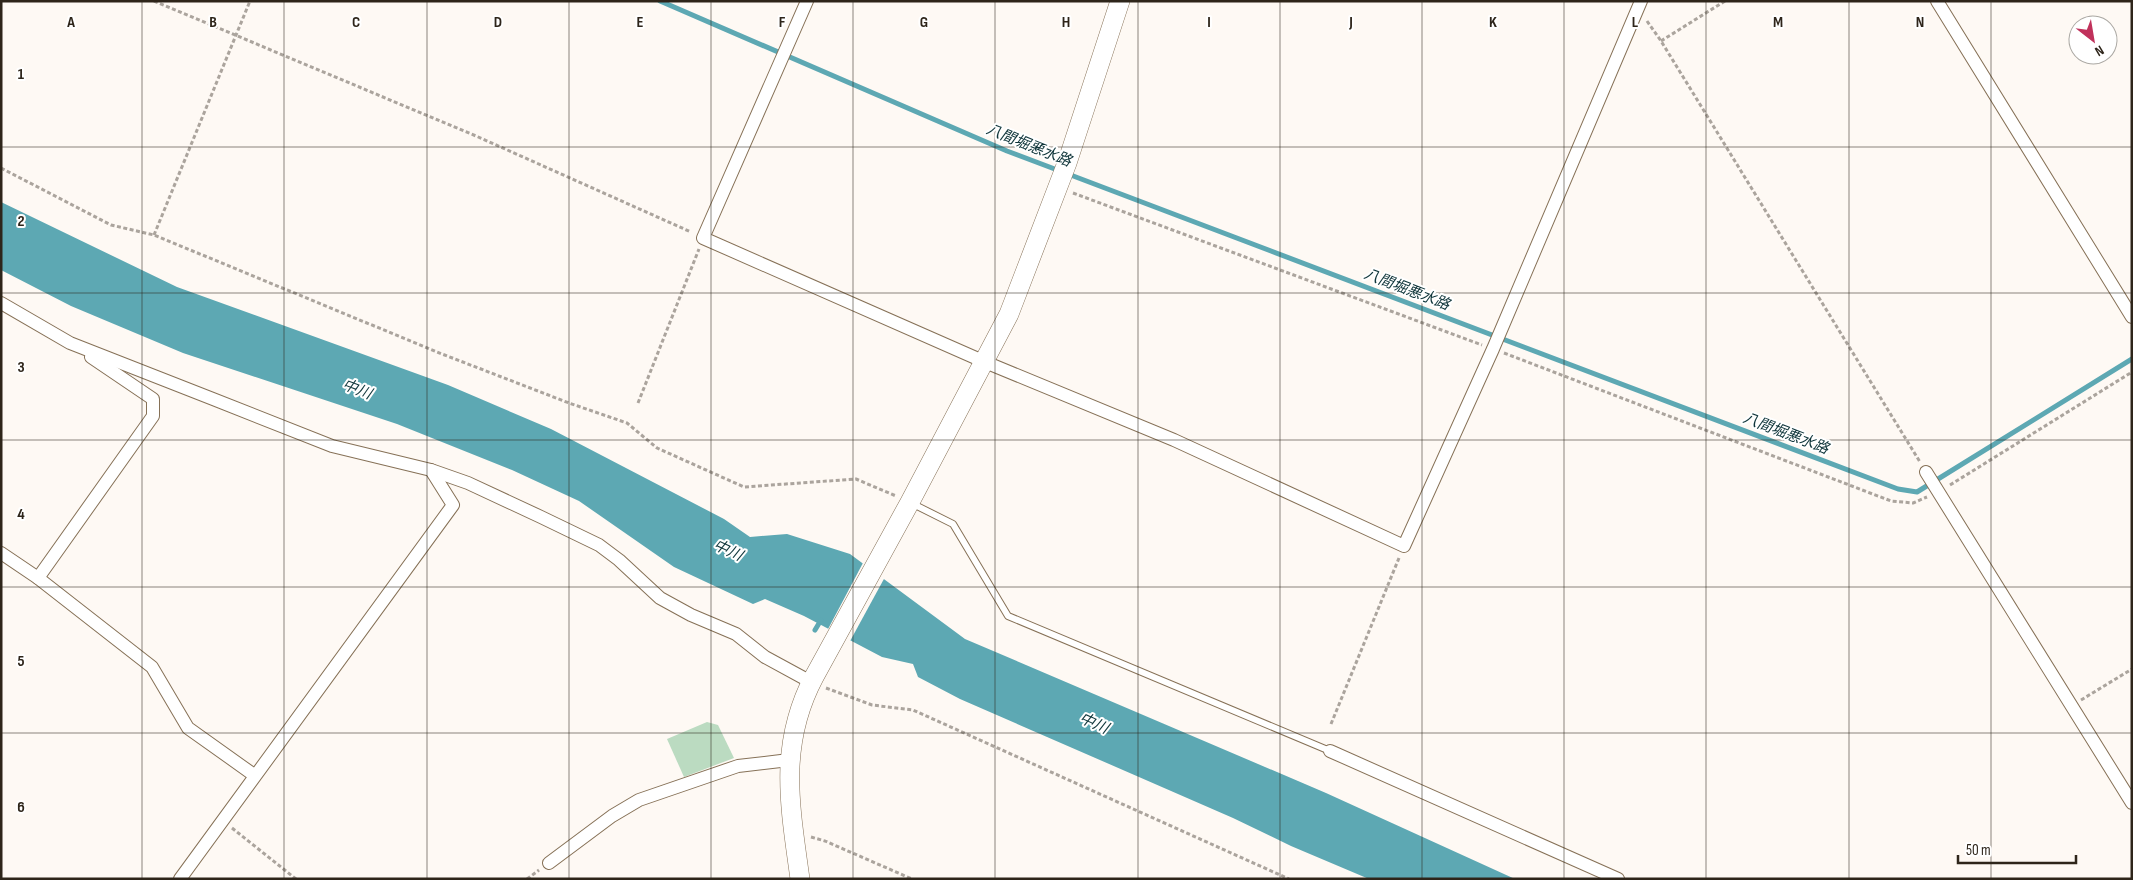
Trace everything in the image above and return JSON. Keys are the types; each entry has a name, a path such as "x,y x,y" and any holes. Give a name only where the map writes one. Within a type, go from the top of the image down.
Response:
{"street":[{"path":"807,1 703,238 985,362 1174,440 1404,546 1493,349 1639,5"},
{"path":"800,879 789,802 789,760 793,731 800,706 812,679 985,362 1012,307 1066,163 1120,1"},
{"path":"1937,1 2132,317"},
{"path":"1,303 70,343 153,399 153,416 38,578"},
{"path":"70,343 332,446 432,470 468,483 599,545 619,560 660,598 691,615 736,634 765,658 812,679"},
{"path":"180,879 254,775 453,505 432,470"},
{"path":"1926,472 2132,803"},
{"path":"1,553 38,578 152,667 188,728 254,775"},
{"path":"1330,751 1618,879"},
{"path":"549,862 612,816 639,800 738,766 789,760"}],"lane":[{"path":"908,505 953,524 1008,616 1330,751"}],"path":[{"path":"154,1 476,136 703,238 638,403"},
{"path":"154,235 234,36 250,1"},
{"path":"1661,41 1725,1"},
{"path":"1639,5 1926,472"},
{"path":"1,168 111,225 154,235 451,358 627,423 657,448 744,487 856,479 908,505"},
{"path":"1058,185 1891,501 1913,503 1939,492 2132,372"},
{"path":"1331,724 1404,546"},
{"path":"2073,706 2132,669"},
{"path":"812,679 872,705 912,710 1289,879"},
{"path":"222,820 296,879"},
{"path":"793,832 825,841 912,879"}],"green space":[{"path":"707,722 718,725 734,758 684,777 667,739"}],"water":[{"name":"中川","path":"1,202 177,287 448,385 551,429 724,519 750,537 787,534 850,554 965,639 1326,793 1515,879 1369,879 960,699 918,677 913,664 882,657 804,616 765,599 753,604 674,567 579,501 512,470 397,424 183,353 71,306 1,270"}],"pier":[{"path":"864,561 885,577 849,643 827,631"}],"waterway":[{"name":"八間堀悪水路","path":"660,1 1007,151 1060,171"},
{"name":"八間堀悪水路","path":"1068,174 1898,489 1917,492 2132,359"},
{"path":"815,630 821,620"}]}
